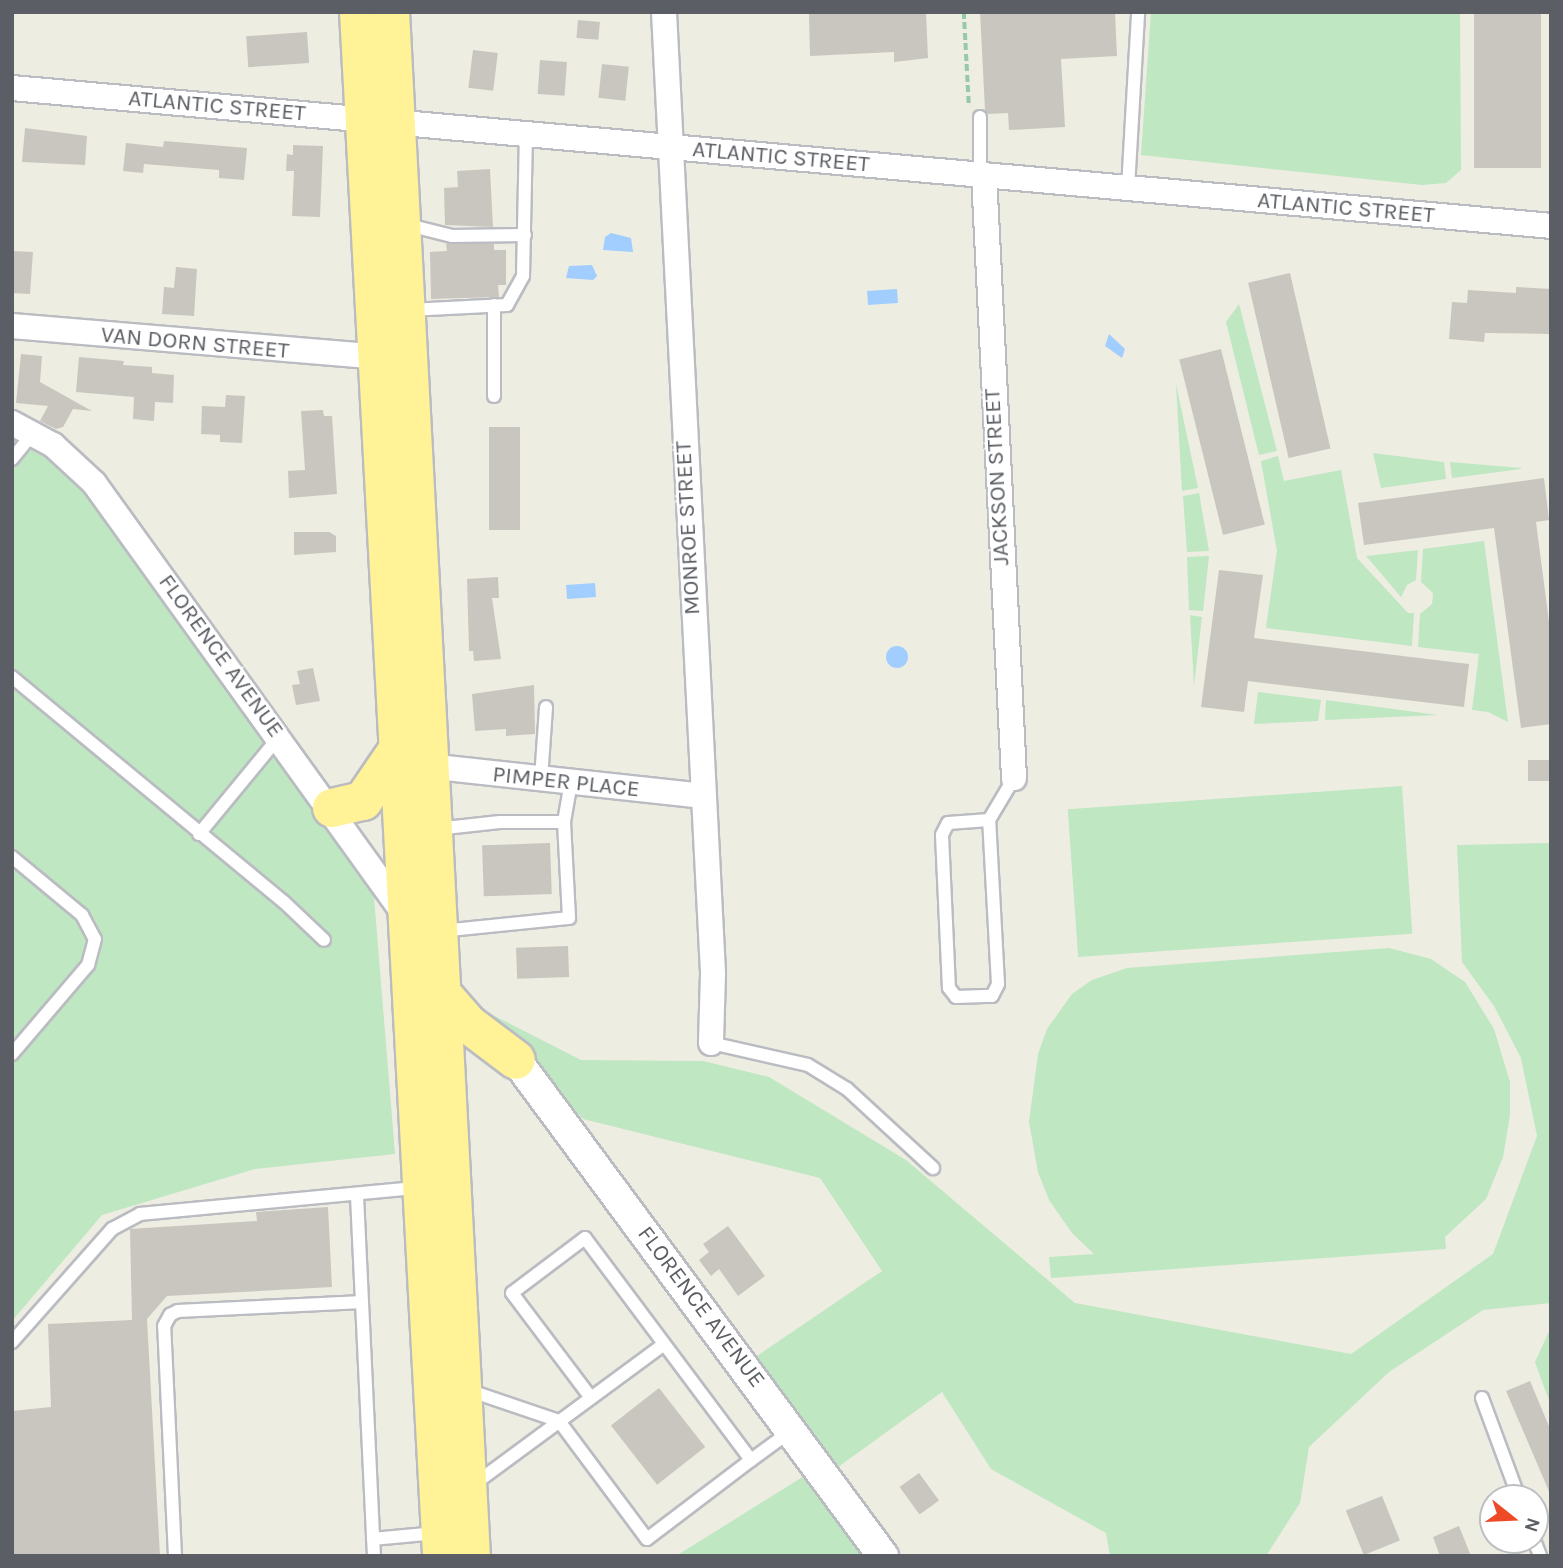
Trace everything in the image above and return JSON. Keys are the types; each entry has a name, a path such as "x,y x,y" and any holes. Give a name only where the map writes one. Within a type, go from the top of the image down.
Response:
{"highway":[{"path":"359,12 400,223 405,311 412,760 405,915 441,1544"},
{"path":"390,12 380,122 378,357 412,760 432,830 449,1097 471,1556"},
{"path":"332,808 363,801 412,760"},
{"path":"443,995 467,1023 516,1060"},
{"path":"449,1097 474,1070 516,1060"}],"street":[{"name":"MONROE STREET","path":"664,12 668,147 713,974 711,1043"},
{"name":"ATLANTIC STREET","path":"12,88 1551,226"},
{"name":"JACKSON STREET","path":"982,175 1014,778"},
{"name":"VAN DORN STREET","path":"12,326 378,357"},
{"name":"FLORENCE AVENUE","path":"22,428 53,445 94,482 332,808 405,915"},
{"name":"PIMPER PLACE","path":"412,760 541,779 703,796"},
{"name":"FLORENCE AVENUE","path":"516,1060 883,1556"}],"lane":[{"path":"1128,188 1138,12"},
{"path":"975,115 982,175"},
{"path":"405,311 507,305 523,276 526,134"},
{"path":"400,223 452,236 525,235"},
{"path":"494,305 494,396"},
{"path":"12,459 22,428"},
{"path":"12,677 324,940"},
{"path":"541,779 546,707"},
{"path":"199,834 280,737"},
{"path":"989,820 948,823 942,835 949,988 956,997 992,996 998,984 989,820 1014,778"},
{"path":"439,931 569,918 564,822 571,782"},
{"path":"432,830 500,822 564,822"},
{"path":"12,857 82,915 95,939 88,965 12,1054"},
{"path":"711,1043 808,1065 847,1089 933,1168"},
{"path":"12,1342 112,1229 140,1214 421,1188"},
{"path":"357,1196 374,1556"},
{"path":"591,1398 512,1293 585,1238 751,1460"},
{"path":"175,1556 164,1326 170,1315 178,1311 362,1302"},
{"path":"467,1489 664,1344"},
{"path":"461,1387 559,1421 647,1539 792,1430"},
{"path":"1482,1398 1514,1484"},
{"path":"373,1539 441,1544"}],"path":[{"path":"964,12 975,115"}],"green space":[{"path":"1151,12 1460,12 1461,170 1446,183 1422,185 1141,155"},
{"path":"1239,304 1277,451 1259,455 1226,322"},
{"path":"1176,384 1198,488 1182,491"},
{"path":"24,427 59,448 374,897 395,1154 255,1169 102,1215 12,1321 12,440"},
{"path":"1373,453 1444,462 1446,479 1381,488"},
{"path":"1278,456 1284,481 1341,470 1357,558 1408,613 1414,613 1412,646 1266,628 1277,551 1261,461"},
{"path":"1450,462 1521,468 1521,469 1452,478"},
{"path":"1199,493 1209,551 1187,552 1183,496"},
{"path":"1484,541 1508,722 1488,712 1472,710 1479,654 1418,647 1420,614 1432,604 1433,593 1421,582 1423,549"},
{"path":"1418,550 1416,580 1407,585 1401,597 1366,556"},
{"path":"1209,556 1203,611 1189,610 1187,557"},
{"path":"1190,615 1202,617 1194,686"},
{"path":"1258,692 1321,700 1318,721 1254,724"},
{"path":"1326,700 1438,715 1325,720"},
{"path":"1402,786 1412,934 1078,957 1068,809"},
{"path":"1551,843 1551,1303 1483,1310 1389,1372 1309,1447 1300,1503 1266,1556 1110,1556 1106,1533 991,1469 942,1392 827,1475 884,1556 676,1556 809,1473 748,1362 882,1271 820,1178 583,1119 485,1011 581,1060 703,1061 769,1077 906,1160 1075,1303 1351,1354 1493,1254 1537,1136 1521,1058 1494,1006 1462,962 1457,845"},
{"path":"1389,948 1431,959 1465,982 1494,1029 1510,1082 1510,1115 1503,1157 1486,1199 1445,1237 1446,1249 1051,1278 1049,1257 1094,1254 1072,1233 1049,1200 1038,1172 1029,1122 1038,1054 1047,1029 1072,994 1092,980 1127,968"},
{"path":"1551,1327 1551,1406 1535,1362"}],"water":[{"path":"611,233 631,238 633,252 603,250 605,237"},
{"path":"592,265 597,276 593,280 566,278 569,266"},
{"path":"897,289 898,303 868,305 867,291"},
{"path":"1109,334 1125,349 1122,358 1105,346"},
{"path":"595,583 596,597 567,599 566,585"},
{"path":"897,646 905,649 908,657 905,665 897,668 889,665 886,657 889,649"}],"building":[{"path":"926,12 928,58 894,62 894,52 810,56 809,14"},
{"path":"980,12 1115,12 1117,56 1061,59 1065,127 1009,130 1008,113 988,114 985,110"},
{"path":"1474,12 1541,12 1541,168 1474,168"},
{"path":"578,20 600,22 598,40 576,38"},
{"path":"307,32 309,63 248,67 246,36"},
{"path":"473,50 498,53 493,91 468,88"},
{"path":"540,60 567,62 565,96 538,94"},
{"path":"602,64 629,67 625,101 598,98"},
{"path":"25,128 87,136 85,165 22,162"},
{"path":"164,141 247,148 244,180 219,178 219,170 144,164 143,173 123,171 126,143 163,147"},
{"path":"293,145 323,146 320,217 292,216 294,171 286,171 287,154 293,155"},
{"path":"490,169 493,227 445,225 444,188 458,187 457,171"},
{"path":"446,244 494,244 494,250 506,250 506,285 498,285 499,297 431,299 430,252 447,251"},
{"path":"12,251 33,252 30,294 12,293"},
{"path":"176,267 197,269 194,316 162,314 164,287 174,288"},
{"path":"1290,273 1330,448 1289,458 1248,283"},
{"path":"1516,287 1551,289 1551,334 1485,333 1484,342 1449,339 1452,302 1467,303 1468,290 1516,293"},
{"path":"1221,349 1265,525 1223,535 1179,359"},
{"path":"21,354 42,356 40,382 92,411 73,409 63,427 56,429 40,421 48,406 16,403"},
{"path":"79,357 124,361 123,365 152,367 152,373 174,375 173,403 155,402 154,421 133,419 134,397 76,392"},
{"path":"226,395 245,396 242,443 220,442 220,435 201,434 202,406 225,407"},
{"path":"323,410 324,416 332,416 337,494 289,498 288,471 305,470 301,411"},
{"path":"489,427 520,427 520,530 489,530"},
{"path":"1544,478 1549,520 1536,522 1551,637 1551,724 1521,728 1494,528 1364,545 1358,503"},
{"path":"294,532 329,532 336,536 336,552 294,555"},
{"path":"1219,570 1263,575 1254,638 1469,664 1464,707 1248,681 1244,712 1201,707"},
{"path":"498,577 499,598 492,598 501,659 474,661 473,651 469,651 467,579"},
{"path":"313,668 320,701 296,705 292,685 300,684 297,671"},
{"path":"534,685 535,734 506,736 506,729 475,731 472,694"},
{"path":"1528,760 1551,760 1551,781 1528,781"},
{"path":"550,843 552,894 484,896 482,845"},
{"path":"568,946 569,977 517,979 516,948"},
{"path":"328,1207 332,1287 167,1296 147,1319 160,1556 12,1556 12,1411 51,1407 48,1324 132,1320 130,1229 257,1221 256,1212"},
{"path":"728,1226 765,1276 738,1296 719,1269 711,1276 699,1260 709,1252 703,1244"},
{"path":"1530,1381 1551,1431 1551,1496 1549,1484 1546,1484 1506,1391"},
{"path":"659,1388 705,1447 657,1485 611,1426"},
{"path":"919,1473 939,1501 920,1515 900,1487"},
{"path":"1382,1496 1400,1541 1364,1555 1346,1511"},
{"path":"1459,1526 1471,1556 1440,1556 1433,1537"}]}
